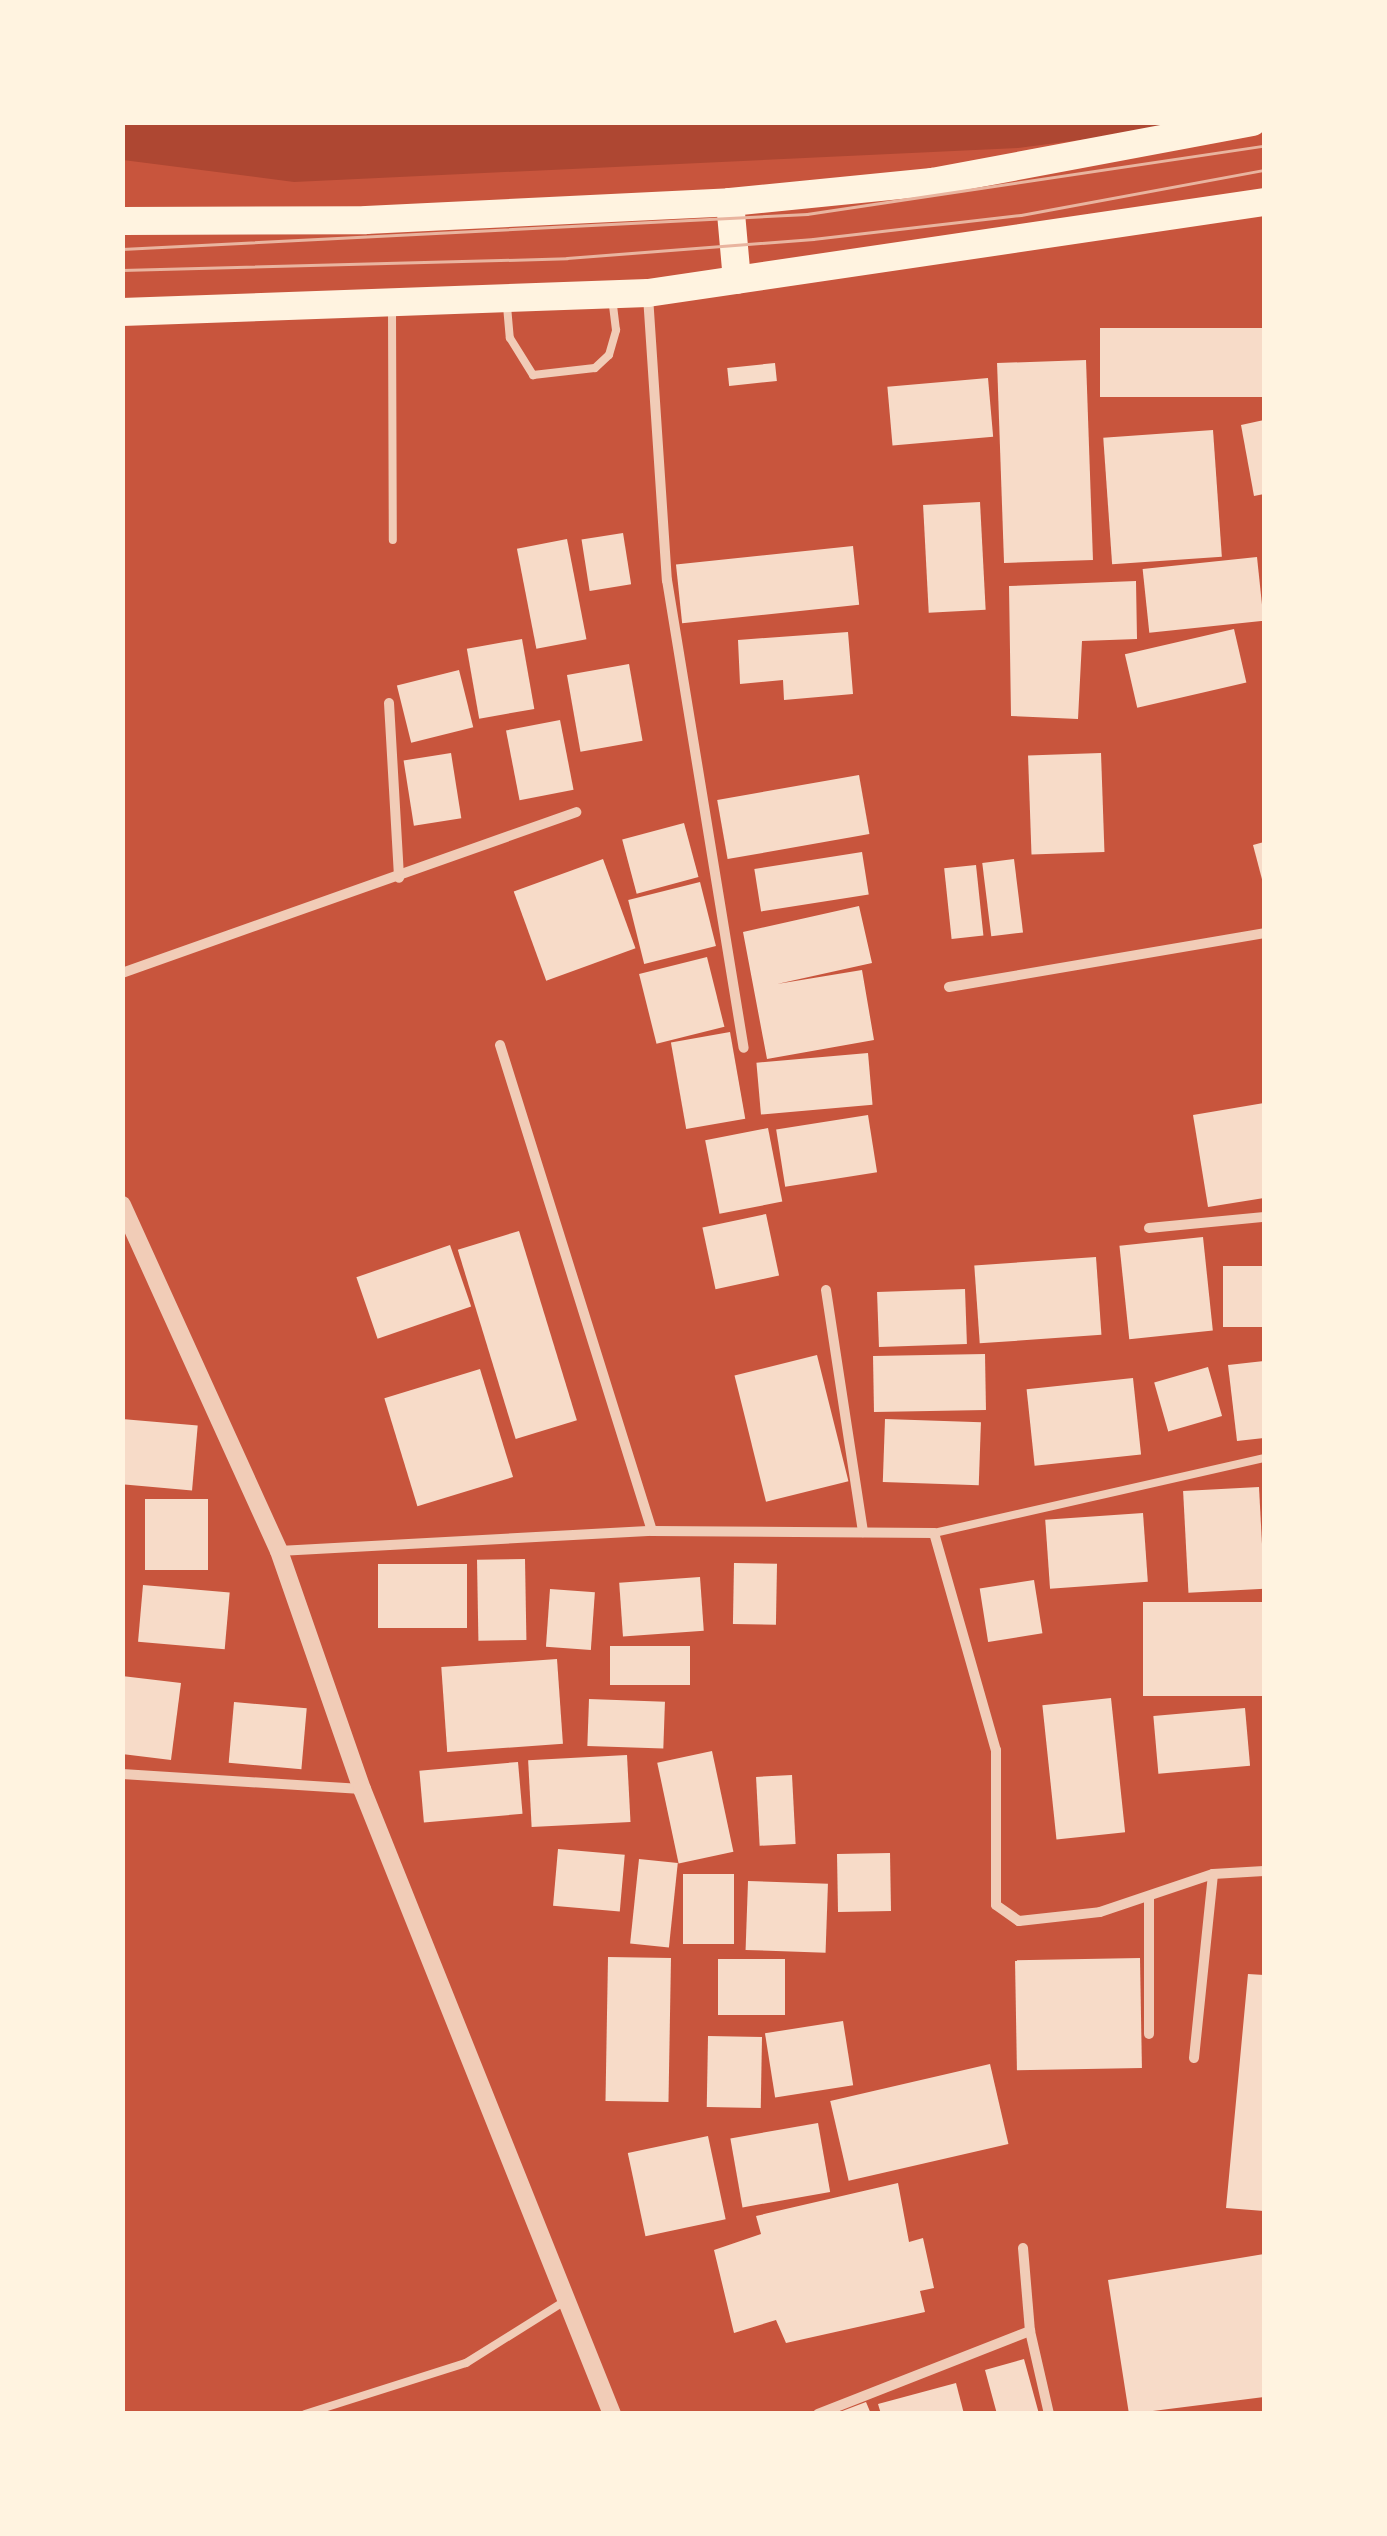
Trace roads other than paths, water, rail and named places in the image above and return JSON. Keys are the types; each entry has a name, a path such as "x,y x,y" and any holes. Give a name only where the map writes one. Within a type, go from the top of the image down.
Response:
{"highway":[{"path":"122,221 366,220 730,202 932,182 1252,122"},
{"path":"730,202 736,280"},
{"path":"122,312 648,293 1264,202"}],"street":[{"path":"648,293 667,580 744,1048"},
{"path":"389,703 399,878"},
{"path":"122,973 399,878 576,812"},
{"path":"949,987 1264,933"},
{"path":"500,1045 652,1531"},
{"path":"122,1206 279,1551 362,1789 569,2298 612,2414"},
{"path":"1149,1228 1264,1217"},
{"path":"826,1290 863,1532"},
{"path":"279,1551 652,1531 934,1533 996,1750 996,1905 1019,1921 1100,1912 1213,1874 1264,1871"},
{"path":"122,1774 362,1789"},
{"path":"1194,2058 1213,1874"},
{"path":"1149,1898 1149,2034"},
{"path":"1023,2248 1030,2331 1050,2414"},
{"path":"818,2414 1030,2331"}],"lane":[{"path":"506,299 510,338 533,375 596,368 609,355 616,330 611,294"},
{"path":"392,304 394,540"},
{"path":"934,1533 1264,1458"},
{"path":"305,2414 466,2363 569,2298"}],"tram line":[{"path":"122,249 807,214 1264,146"},
{"path":"122,270 567,258 813,239 1021,215 1264,170"}]}
